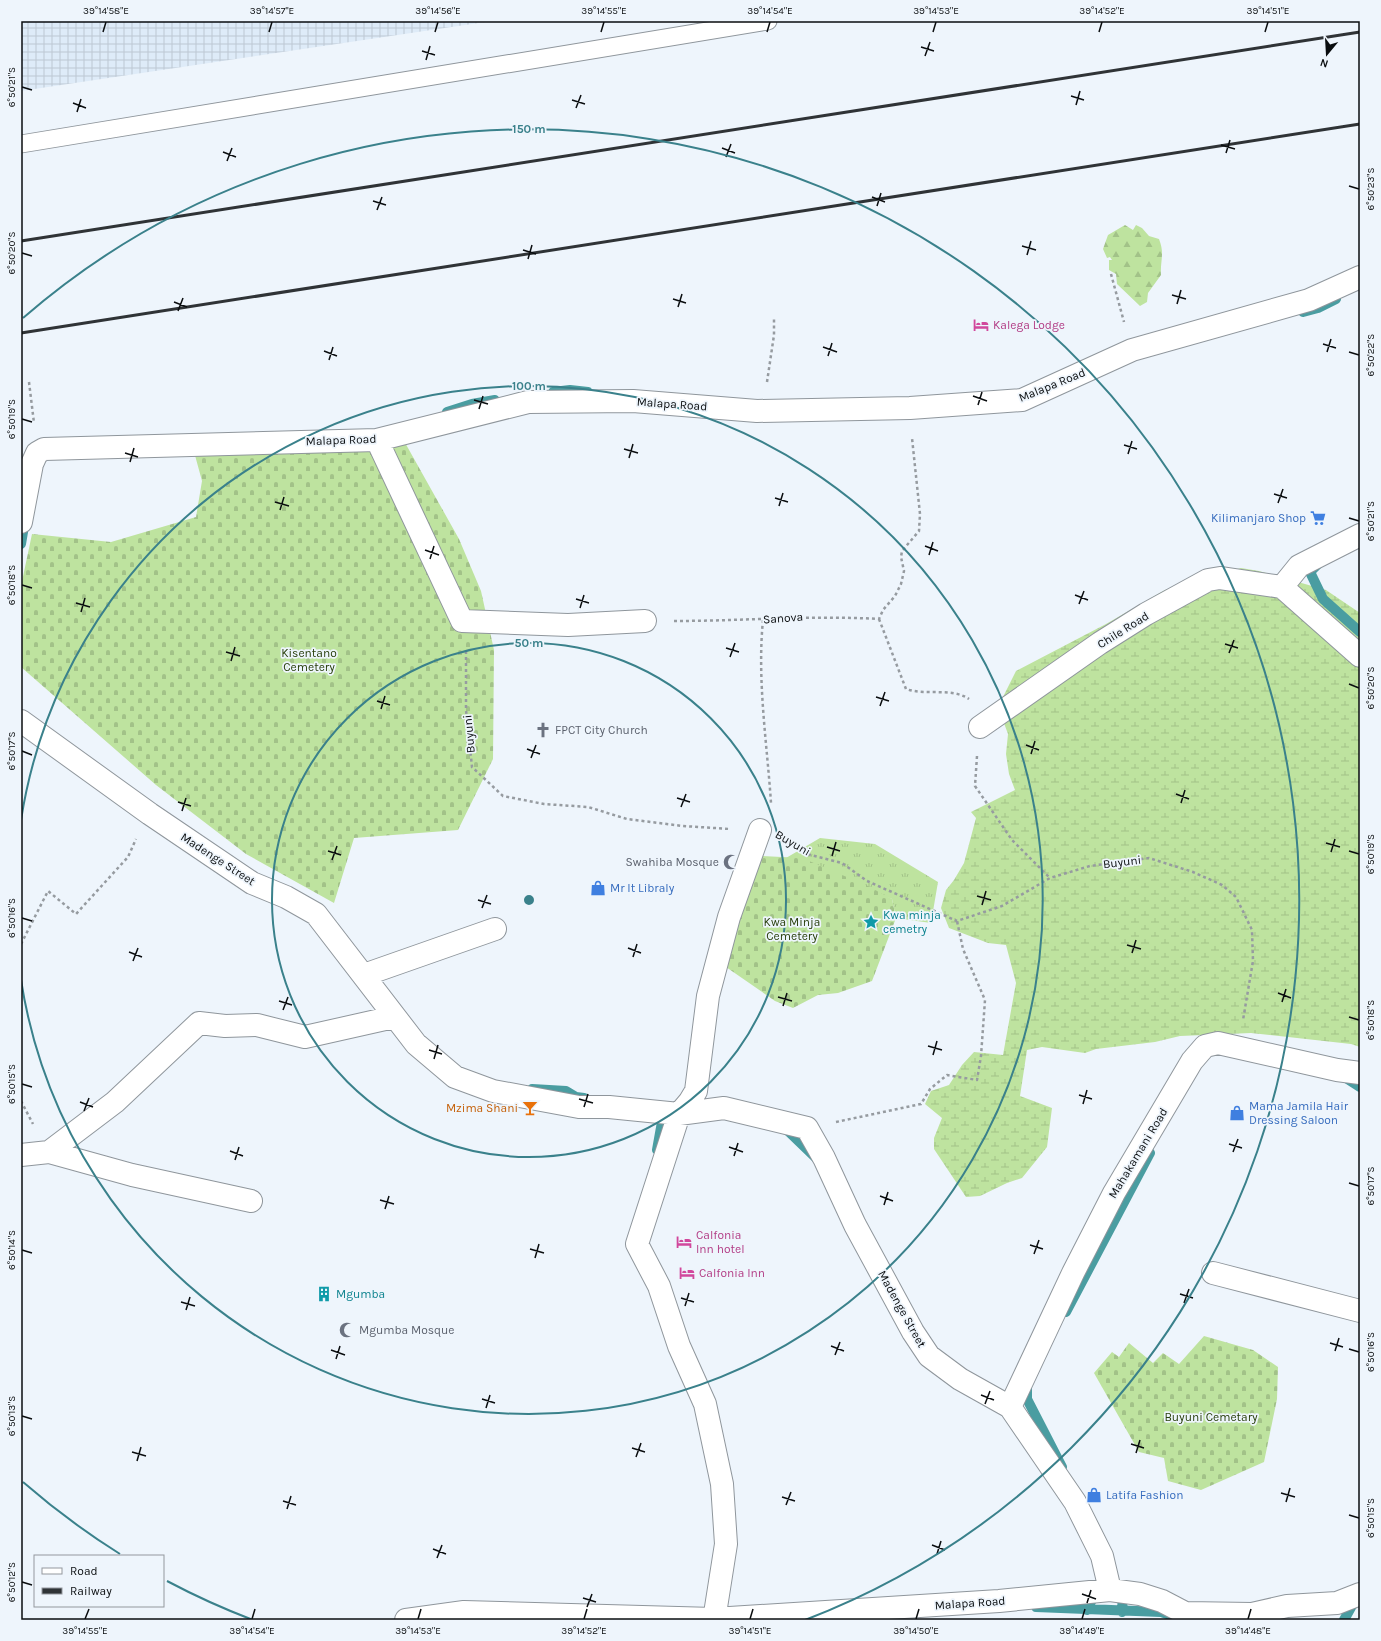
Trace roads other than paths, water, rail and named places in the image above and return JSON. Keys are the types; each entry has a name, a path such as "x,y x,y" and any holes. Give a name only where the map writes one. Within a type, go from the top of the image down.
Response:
{"street":[{"name":"Malapa Road","path":"21,522 32,464 37,453 44,449 377,440 528,402 633,401 757,411 910,408 1022,400 1132,350 1309,300 1360,277"},
{"path":"377,440 462,621 568,625 645,621"},
{"path":"1360,536 1299,566 1282,587 1360,656"},
{"name":"Chile Road","path":"980,727 1100,643 1146,614 1208,580 1220,578 1282,587"},
{"name":"Madenge Street","path":"21,721 150,814 252,883 286,897 316,914 416,1044 455,1077 492,1091 579,1107 610,1106 679,1114 724,1108 807,1128 824,1158 855,1225 913,1332 929,1356 960,1379 1010,1407 1075,1502 1102,1556 1110,1590"},
{"path":"714,1619 726,1544 720,1477 705,1404 679,1346 659,1286 637,1244 679,1114 696,1091 708,996 729,917 767,831"},
{"path":"364,975 494,929"},
{"path":"49,1152 116,1102 199,1023 225,1026 257,1025 305,1037 394,1017"},
{"name":"Mahakamani Road","path":"1010,1407 1073,1273 1114,1193 1192,1061 1205,1046 1218,1043 1239,1046 1337,1070 1360,1073"},
{"path":"21,1155 49,1152 132,1175 251,1201"},
{"path":"1213,1273 1360,1311"},
{"name":"Malapa Road","path":"406,1620 464,1612 714,1619 999,1601 1110,1590 1140,1594 1162,1601 1188,1616"},
{"path":"1188,1616 1252,1614 1288,1606 1337,1603 1360,1594"}],"lane":[{"path":"21,144 768,21"}],"waterway":[{"path":"1303,312 1318,308 1336,299"},
{"path":"553,392 570,390 588,392"},
{"path":"447,412 472,404 495,400"},
{"path":"21,544 25,520"},
{"path":"1319,563 1310,572 1323,599 1360,632"},
{"path":"1343,1076 1360,1087"},
{"path":"532,1089 566,1091 576,1097 584,1098"},
{"path":"657,1150 662,1122 673,1117"},
{"path":"782,1128 787,1130 816,1158"},
{"path":"1066,1312 1150,1153"},
{"path":"1027,1384 1027,1399 1062,1467"},
{"path":"1087,1610 1096,1591"},
{"path":"1122,1612 1123,1591"},
{"path":"1344,1620 1355,1600"},
{"path":"1036,1607 1161,1612 1173,1616"}],"railway":[{"path":"21,241 1360,32"},
{"path":"21,333 1360,124"}],"place":[{"name":"Kalega Lodge","path":"981,325"},
{"name":"Kilimanjaro Shop","path":"1318,518"},
{"name":"FPCT City Church","path":"543,730"},
{"name":"Swahiba Mosque","path":"731,862"},
{"name":"Mr It Libraly","path":"598,888"},
{"name":"Kwa minja cemetry","path":"871,922"},
{"name":"Mzima Shani","path":"530,1108"},
{"name":"Mama Jamila Hair Dressing Saloon","path":"1237,1113"},
{"name":"Calfonia Inn hotel","path":"684,1242"},
{"name":"Calfonia Inn","path":"687,1273"},
{"name":"Mgumba","path":"324,1294"},
{"name":"Mgumba Mosque","path":"347,1330"},
{"name":"Latifa Fashion","path":"1094,1495"}],"park label":[{"name":"Kisentano Cemetery","path":"309,660"},
{"name":"Kwa Minja Cemetery","path":"792,929"},
{"name":"Buyuni Cemetary","path":"1211,1417"}]}
